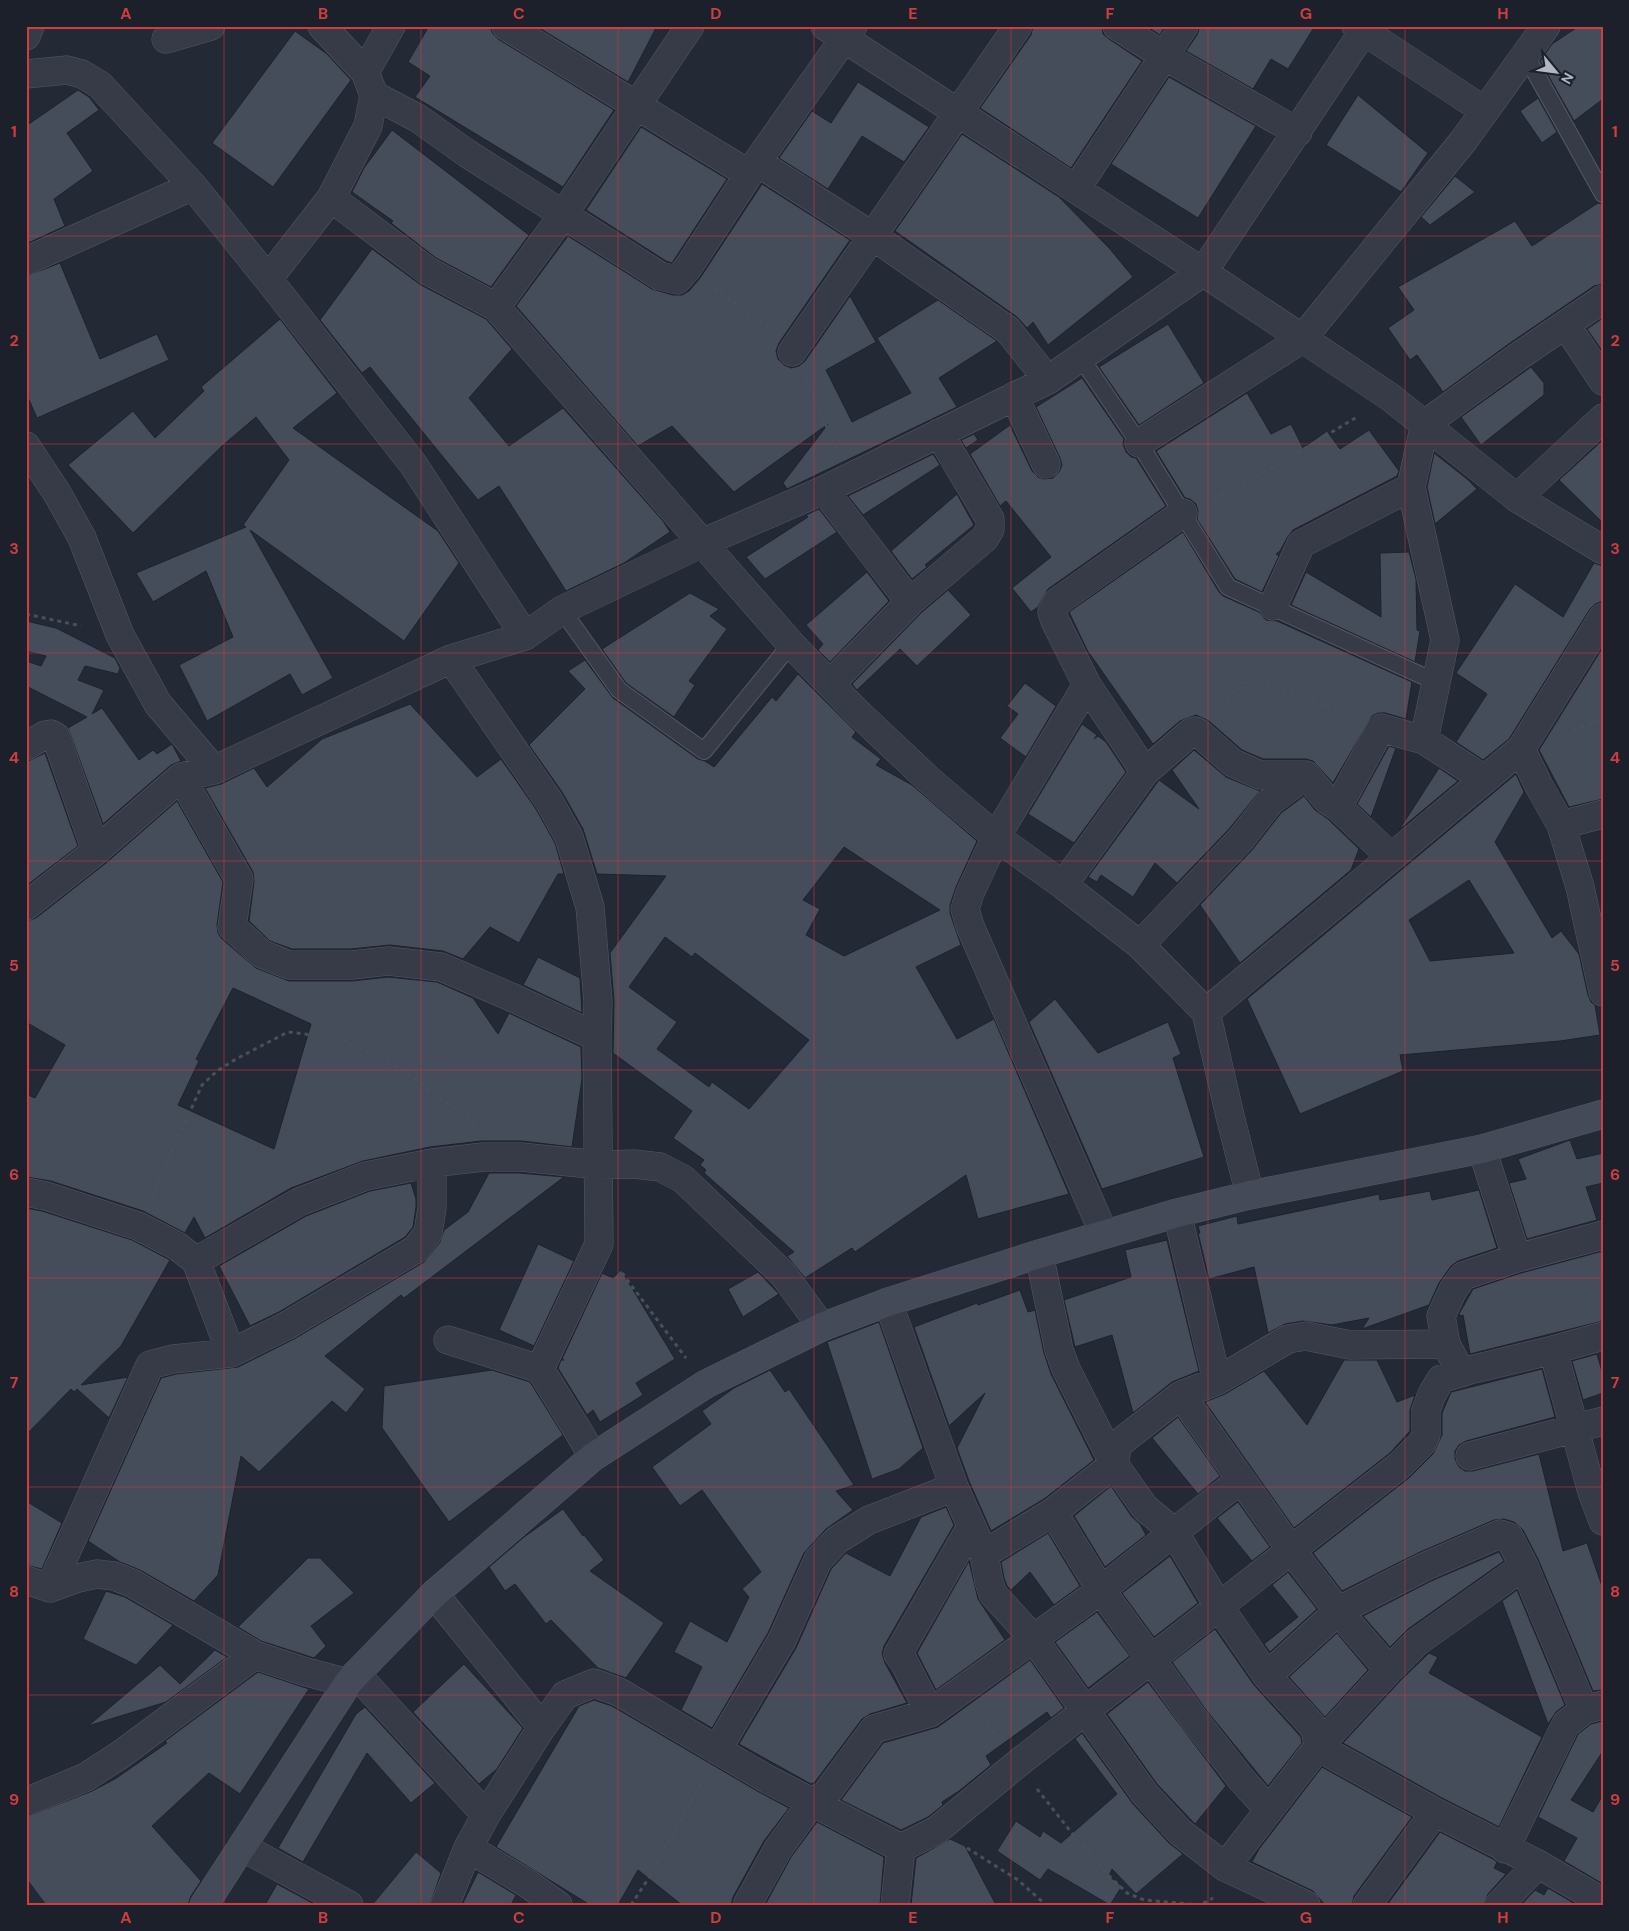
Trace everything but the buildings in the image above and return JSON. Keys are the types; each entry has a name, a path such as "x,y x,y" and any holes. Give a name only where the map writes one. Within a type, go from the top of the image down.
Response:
{"street":[{"path":"26,36 30,26"},
{"path":"166,38 211,26"},
{"path":"322,26 369,84 468,154 563,215 660,276 677,280 687,269 753,168 840,30 958,113 1203,272 1390,397 1517,498 1603,550"},
{"path":"268,279 331,198 368,126 369,84 391,26"},
{"path":"506,26 636,104 874,237 1008,330 1048,380"},
{"path":"496,307 563,215 690,26"},
{"path":"792,352 874,237 1018,26"},
{"path":"1117,26 1164,56 1298,132"},
{"path":"1076,189 1184,26"},
{"path":"1139,443 1302,339 1486,111 1546,26"},
{"path":"26,906 96,851 181,777 214,770 451,659 525,636 562,610 702,543 824,490 1048,380 1203,272 1298,132 1362,28 1486,111"},
{"path":"26,74 67,70 82,74 100,85 193,186 413,464 525,636"},
{"path":"26,261 193,186"},
{"path":"331,198 428,271 496,307 791,644 830,684 929,780 996,837 1140,945 1206,1012 1250,1195"},
{"path":"1424,740 1445,640 1411,487 1425,424 1519,356 1603,299"},
{"path":"1566,325 1603,381"},
{"path":"1014,396 1046,464"},
{"path":"1517,498 1603,418"},
{"path":"830,684 910,602 985,538 990,529 990,519 939,433"},
{"path":"26,446 57,493 82,538 120,635 158,704 214,770"},
{"path":"1273,606 1301,544 1411,487"},
{"path":"824,490 910,602"},
{"path":"1145,772 1088,685 1052,612 1057,602 1183,514"},
{"path":"1206,1012 1521,749 1603,617"},
{"path":"451,659 548,801 569,838 590,907 598,1001 599,1244 540,1369"},
{"path":"1088,685 996,837 970,893 965,909 967,918 1104,1234"},
{"path":"1338,807 1381,728 1424,740 1484,780"},
{"path":"1062,885 1145,772 1190,733 1195,731 1200,733 1233,763 1260,775 1306,775 1327,800 1338,807 1391,856"},
{"path":"26,746 44,735 51,734 56,737 96,851"},
{"path":"1521,749 1538,786 1561,825 1580,887 1603,992"},
{"path":"1140,945 1241,839 1270,802 1306,775"},
{"path":"181,777 239,879 232,927 262,954 289,965 352,964 388,960 441,967 597,1037"},
{"path":"1561,825 1603,814"},
{"path":"204,1905 352,1679 434,1594 593,1457 706,1384 822,1327 888,1302 1104,1234 1250,1195 1482,1149 1603,1114"},
{"path":"1482,1149 1517,1258"},
{"path":"196,1261 299,1202 366,1176 432,1163 483,1157 521,1157 599,1165 634,1164 660,1167 683,1178 783,1274 822,1327"},
{"path":"38,1584 150,1365 173,1359 231,1353 286,1326 416,1249 428,1233 432,1208 432,1163"},
{"path":"26,1192 46,1196 138,1226 177,1246 196,1261 231,1353"},
{"path":"1178,1213 1217,1381"},
{"path":"1461,1373 1446,1344 1442,1316 1453,1290 1463,1276 1517,1258 1603,1235"},
{"path":"1039,1254 1061,1356 1114,1464 1146,1508 1174,1532 1218,1606 1267,1676 1311,1724 1316,1732 1318,1748"},
{"path":"888,1302 954,1487 984,1554 988,1582 993,1594 1033,1638 1145,1794 1180,1832 1242,1881 1306,1905"},
{"path":"984,1554 1053,1512 1114,1464 1118,1444 1182,1395 1217,1381 1288,1339 1306,1336 1350,1345 1446,1344"},
{"path":"901,1848 937,1830 1017,1764 1400,1464 1422,1443 1426,1435 1426,1410 1432,1394 1441,1379 1603,1336"},
{"path":"448,1340 540,1369 593,1457"},
{"path":"1553,1350 1592,1492 1603,1521"},
{"path":"1182,1395 1240,1480 1292,1550 1338,1611 1389,1670"},
{"path":"1470,1456 1603,1421"},
{"path":"747,1905 778,1848 812,1802 826,1794 874,1729 930,1714 1102,1590 1240,1480"},
{"path":"717,1750 782,1640 818,1560 836,1540 869,1520 954,1487"},
{"path":"1053,1512 1102,1590 1194,1719 1241,1779 1269,1810"},
{"path":"930,1714 904,1662 898,1654 971,1527"},
{"path":"1267,1676 1338,1611 1424,1567 1500,1534 1509,1537 1593,1708 1566,1724 1505,1849"},
{"path":"1242,1881 1269,1810 1318,1748 1417,1642 1524,1566"},
{"path":"38,1584 97,1574 114,1576 132,1583 255,1655 303,1671 352,1679 486,1815"},
{"path":"434,1594 542,1727"},
{"path":"26,1802 86,1777 120,1755 255,1655"},
{"path":"445,1905 468,1848 486,1815 542,1727 565,1695 594,1683 619,1692 766,1779 901,1848"},
{"path":"1318,1748 1505,1849 1538,1864 1603,1902"},
{"path":"1368,1905 1435,1812"},
{"path":"242,1847 349,1905"},
{"path":"468,1848 530,1894 558,1905"},
{"path":"895,1905 901,1848"},
{"path":"1499,1905 1538,1864"}],"lane":[{"path":"1526,56 1603,194"},
{"path":"1081,358 1139,443 1228,587 1436,682"},
{"path":"562,610 619,690 704,751 791,644"}],"path":[{"path":"1183,514 1255,478 1390,397"},
{"path":"26,614 120,635"},
{"path":"1195,731 1244,683 1260,682 1381,728"},
{"path":"138,1226 202,1085 223,1067 288,1032 339,1038 405,1072 521,1157"},
{"path":"599,1244 706,1384"},
{"path":"962,1691 1079,1842 1108,1875 1128,1893 1144,1900 1200,1905 1242,1881"},
{"path":"631,1905 671,1839 717,1750"},
{"path":"937,1830 1018,1880 1046,1905"}]}
